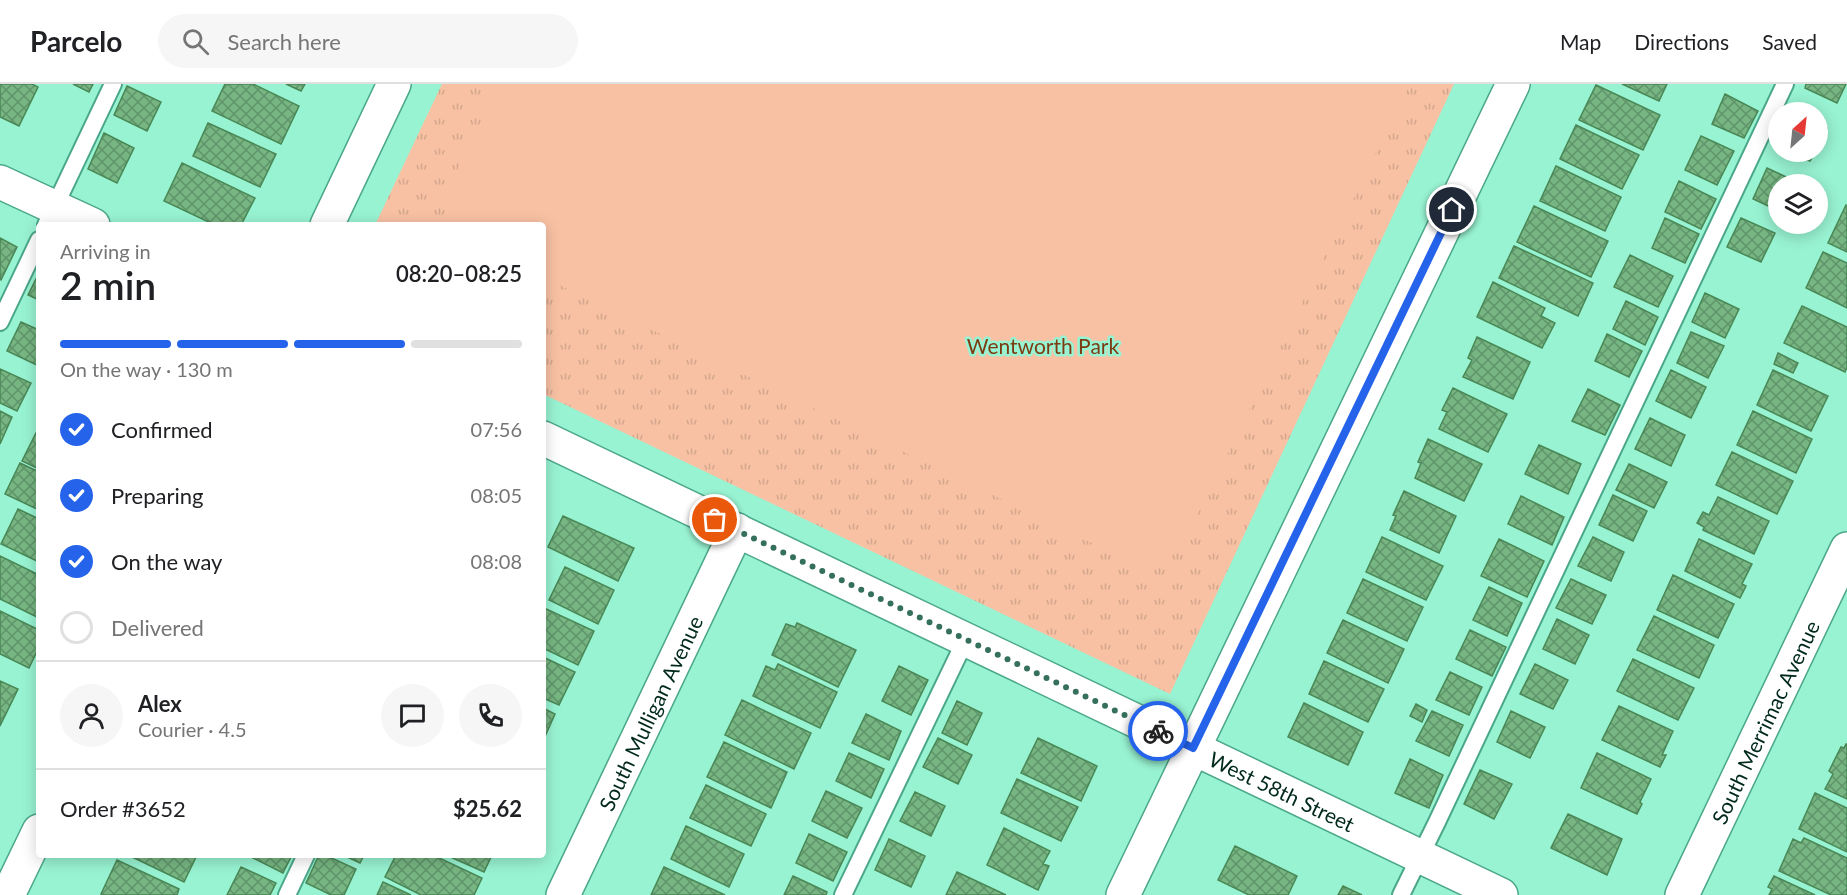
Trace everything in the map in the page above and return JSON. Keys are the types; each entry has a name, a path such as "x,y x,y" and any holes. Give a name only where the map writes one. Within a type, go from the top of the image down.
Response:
{"street":[{"path":"328,222 394,84"},
{"path":"1123,895 1513,84"},
{"path":"0,182 50,216 79,222"},
{"name":"West 58th Street","path":"546,439 1500,895"},
{"name":"South Mulligan Avenue","path":"563,895 737,530"},
{"name":"South Merrimac Avenue","path":"1682,895 1847,549"},
{"path":"8,895 36,837"}],"lane":[{"path":"50,216 113,84"},
{"path":"1401,895 1785,84"},
{"path":"0,322 36,246"},
{"path":"843,895 966,639"},
{"path":"287,895 305,858"}],"green space":[{"name":"Wentworth Park","path":"442,84 1454,84 1170,694 546,395 546,222 376,222"},
{"name":"Wentworth Park","path":"499,84 1410,84 1183,544 1135,564 546,278 546,222 463,222 448,189"}],"building":[{"path":"0,84 32,84 38,87 19,126 0,117"},
{"path":"73,84 93,84 89,92"},
{"path":"225,84 253,84 299,106 281,144 212,111"},
{"path":"286,84 305,84 301,91"},
{"path":"1622,84 1667,84 1659,101"},
{"path":"1806,84 1846,84 1837,103 1805,88"},
{"path":"1596,85 1660,115 1643,150 1579,120"},
{"path":"127,86 161,102 147,131 114,115"},
{"path":"1725,94 1758,111 1744,138 1712,124"},
{"path":"208,123 276,154 260,187 193,156"},
{"path":"1576,125 1639,155 1622,189 1560,159"},
{"path":"104,133 134,148 117,183 88,169"},
{"path":"1701,136 1734,151 1717,185 1685,170"},
{"path":"182,163 255,198 243,222 209,222 164,201"},
{"path":"1556,166 1621,197 1605,231 1540,201"},
{"path":"1767,168 1780,174 1768,174 1768,206 1753,199"},
{"path":"1679,181 1716,199 1701,229 1665,212"},
{"path":"1534,206 1608,241 1591,277 1517,242"},
{"path":"1847,206 1847,252 1828,243"},
{"path":"1665,218 1699,234 1685,263 1652,248"},
{"path":"1741,218 1768,230 1768,234 1775,234 1761,262 1727,247"},
{"path":"0,238 17,247 1,280 0,279"},
{"path":"1514,246 1593,283 1578,316 1499,278"},
{"path":"1823,252 1847,263 1847,308 1806,288"},
{"path":"1630,255 1673,276 1658,307 1614,287"},
{"path":"36,279 36,299 28,295"},
{"path":"1493,282 1545,308 1541,316 1555,323 1542,348 1477,317"},
{"path":"1705,293 1739,309 1725,338 1692,322"},
{"path":"1626,301 1658,317 1645,345 1613,329"},
{"path":"1802,306 1847,327 1845,372 1784,343"},
{"path":"21,322 36,329 36,365 7,351"},
{"path":"1691,332 1724,346 1708,378 1677,363"},
{"path":"1607,334 1642,351 1629,377 1595,361"},
{"path":"1477,337 1530,362 1513,399 1463,377 1472,360 1468,358"},
{"path":"1778,353 1798,363 1793,373 1774,364"},
{"path":"0,369 31,383 17,411 0,403"},
{"path":"1671,370 1706,387 1691,418 1656,401"},
{"path":"1773,370 1828,396 1811,431 1757,405"},
{"path":"1453,388 1507,414 1488,452 1439,429 1447,412 1442,410"},
{"path":"1588,389 1620,405 1605,435 1572,421"},
{"path":"0,411 12,417 0,444"},
{"path":"1753,411 1812,439 1796,473 1737,445"},
{"path":"1650,418 1685,435 1671,466 1635,449"},
{"path":"36,433 36,468 22,461"},
{"path":"1428,439 1482,464 1464,501 1415,478 1421,463 1418,462"},
{"path":"1539,445 1581,464 1568,494 1525,474"},
{"path":"1732,452 1793,481 1777,514 1716,485"},
{"path":"20,463 36,471 36,509 5,494"},
{"path":"1629,464 1667,482 1654,508 1616,490"},
{"path":"1404,491 1456,516 1439,553 1390,530 1396,516 1393,515"},
{"path":"1613,495 1647,511 1633,541 1599,525"},
{"path":"1521,496 1564,517 1552,545 1508,524"},
{"path":"1718,497 1769,521 1754,554 1703,530 1704,527 1697,523 1703,512 1709,515"},
{"path":"18,509 36,518 36,561 1,544"},
{"path":"563,516 634,548 618,581 548,547"},
{"path":"1382,537 1443,566 1426,600 1366,572"},
{"path":"1593,537 1624,552 1611,581 1578,566"},
{"path":"1499,539 1544,561 1527,597 1481,576"},
{"path":"1699,539 1752,564 1742,584 1746,586 1740,598 1685,571"},
{"path":"0,556 36,574 36,617 0,599"},
{"path":"565,567 614,590 598,624 549,600"},
{"path":"1673,575 1734,604 1718,638 1657,610"},
{"path":"1363,579 1423,607 1407,641 1347,613"},
{"path":"1571,579 1606,595 1592,624 1556,608"},
{"path":"1489,587 1522,603 1507,636 1473,620"},
{"path":"546,609 594,631 578,665 546,649"},
{"path":"0,611 36,629 36,653 29,668 0,654"},
{"path":"1654,616 1714,645 1699,678 1637,650"},
{"path":"1557,619 1589,635 1575,664 1543,649"},
{"path":"1343,620 1404,649 1388,683 1327,653"},
{"path":"797,623 856,650 838,687 772,655 786,624 795,627"},
{"path":"1470,630 1506,647 1492,676 1456,659"},
{"path":"546,658 575,672 559,705 546,699"},
{"path":"1633,659 1694,688 1678,720 1617,691"},
{"path":"1324,661 1384,689 1368,722 1309,694"},
{"path":"778,664 837,692 820,728 753,696 766,666 775,670"},
{"path":"1535,664 1568,680 1553,709 1520,694"},
{"path":"899,666 928,680 911,715 882,701"},
{"path":"1450,672 1482,687 1469,715 1436,700"},
{"path":"0,681 18,689 0,726"},
{"path":"742,700 811,733 794,769 725,735"},
{"path":"957,701 982,713 967,745 942,733"},
{"path":"1304,703 1363,732 1348,765 1288,737"},
{"path":"1416,704 1427,710 1422,722 1410,716"},
{"path":"1619,706 1673,731 1662,755 1666,755 1660,767 1602,740"},
{"path":"546,710 555,714 546,734"},
{"path":"1432,711 1463,725 1449,756 1416,741"},
{"path":"1511,711 1545,727 1530,758 1497,742"},
{"path":"866,714 901,731 889,760 852,743"},
{"path":"938,738 972,755 958,784 923,767"},
{"path":"1038,738 1097,766 1081,801 1021,773"},
{"path":"724,742 787,772 771,808 707,777"},
{"path":"1846,744 1847,799 1825,789 1833,774 1829,771 1841,747 1844,748"},
{"path":"849,753 884,769 871,798 836,781"},
{"path":"1597,753 1651,779 1637,814 1581,788"},
{"path":"1410,759 1443,775 1429,808 1395,793"},
{"path":"1480,770 1512,784 1494,819 1464,804"},
{"path":"1017,779 1078,807 1061,841 1001,813"},
{"path":"706,785 766,814 751,846 690,818"},
{"path":"826,791 862,808 847,838 812,821"},
{"path":"915,792 945,806 931,836 900,821"},
{"path":"1815,793 1847,808 1847,852 1799,829"},
{"path":"1568,814 1622,839 1607,875 1551,848"},
{"path":"686,826 744,854 729,887 671,859"},
{"path":"1004,828 1050,851 1043,864 1049,866 1038,890 987,865"},
{"path":"809,834 847,852 833,881 796,863"},
{"path":"1804,838 1847,858 1847,895 1831,895 1779,871 1793,839 1801,843"},
{"path":"889,839 925,856 911,887 875,870"},
{"path":"1235,846 1297,876 1288,895 1249,895 1218,880"},
{"path":"134,858 196,858 184,882"},
{"path":"253,858 290,858 283,873"},
{"path":"318,858 332,858 356,869 344,895 331,895 306,883"},
{"path":"349,858 362,858 360,863"},
{"path":"394,858 439,858 482,878 474,895 421,895 385,877"},
{"path":"453,858 491,858 484,872"},
{"path":"117,860 179,889 177,895 101,894"},
{"path":"241,867 276,883 270,895 227,895"},
{"path":"664,867 725,895 651,895"},
{"path":"957,872 1006,895 946,895"},
{"path":"793,876 827,892 826,895 784,895"},
{"path":"1774,876 1815,895 1769,895 1772,889 1768,887"},
{"path":"383,882 411,895 377,895"},
{"path":"1343,886 1362,895 1338,895"}],"way so far":[{"path":"715,520 1158,731"}],"route":[{"path":"1158,731 1193,748 1452,210"}]}
